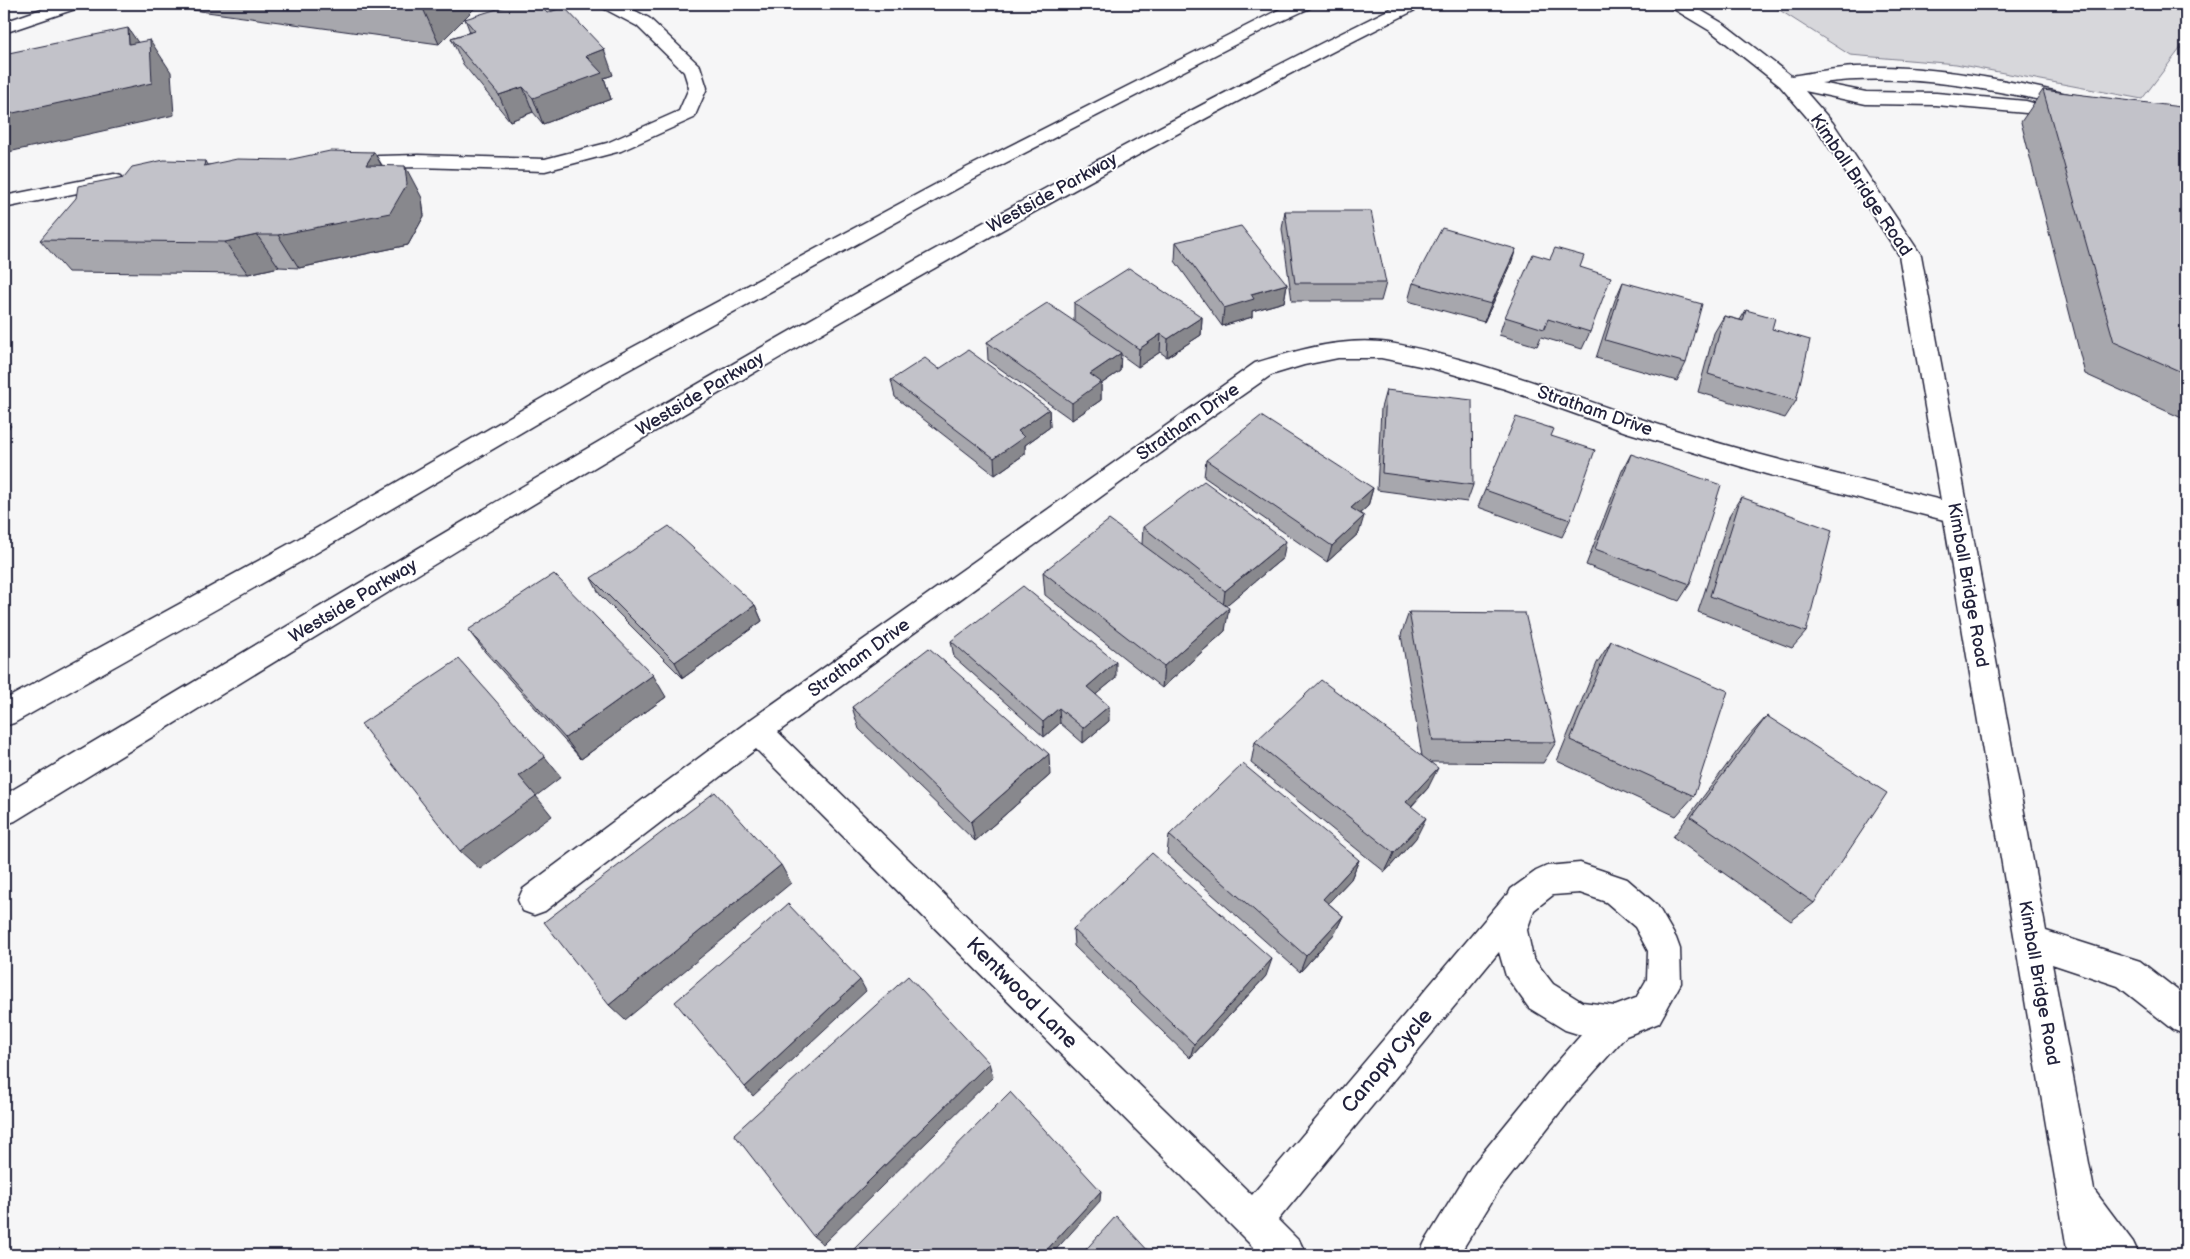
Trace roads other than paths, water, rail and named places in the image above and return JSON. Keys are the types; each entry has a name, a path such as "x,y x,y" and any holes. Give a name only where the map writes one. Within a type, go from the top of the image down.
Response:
{"street":[{"path":"4,28 72,4"},
{"path":"321,164 418,161 545,165 614,146 687,114 698,88 693,70 644,22 609,4"},
{"path":"4,714 307,546 604,373 836,246 973,172 1265,22 1304,4"},
{"name":"Westside Parkway","path":"4,811 770,352 993,225 1144,142 1329,45 1413,4"},
{"name":"Kimball Bridge Road","path":"1678,4 1718,28 1787,82 1826,127 1910,255 2087,1255"},
{"path":"1787,82 1866,98 1936,99 2027,107 2091,105"},
{"path":"4,202 128,178"},
{"name":"Stratham Drive","path":"534,900 757,731 1240,384 1263,368 1303,357 1338,350 1381,350 1435,361 1513,383 1635,426 1766,465 1955,513"},
{"name":"Kentwood Lane","path":"757,731 1287,1255"},
{"name":"Canopy Cycle","path":"1253,1222 1522,900 1547,881 1580,878 1616,890 1646,916 1664,949 1664,983 1647,1011 1615,1023 1558,1087 1484,1180 1438,1255"},
{"name":"Canopy Cycle","path":"1522,900 1511,930 1518,965 1542,996 1577,1018 1615,1023"},
{"path":"2032,942 2128,973 2186,1018"},
{"path":"2077,1198 2120,1255"}]}
